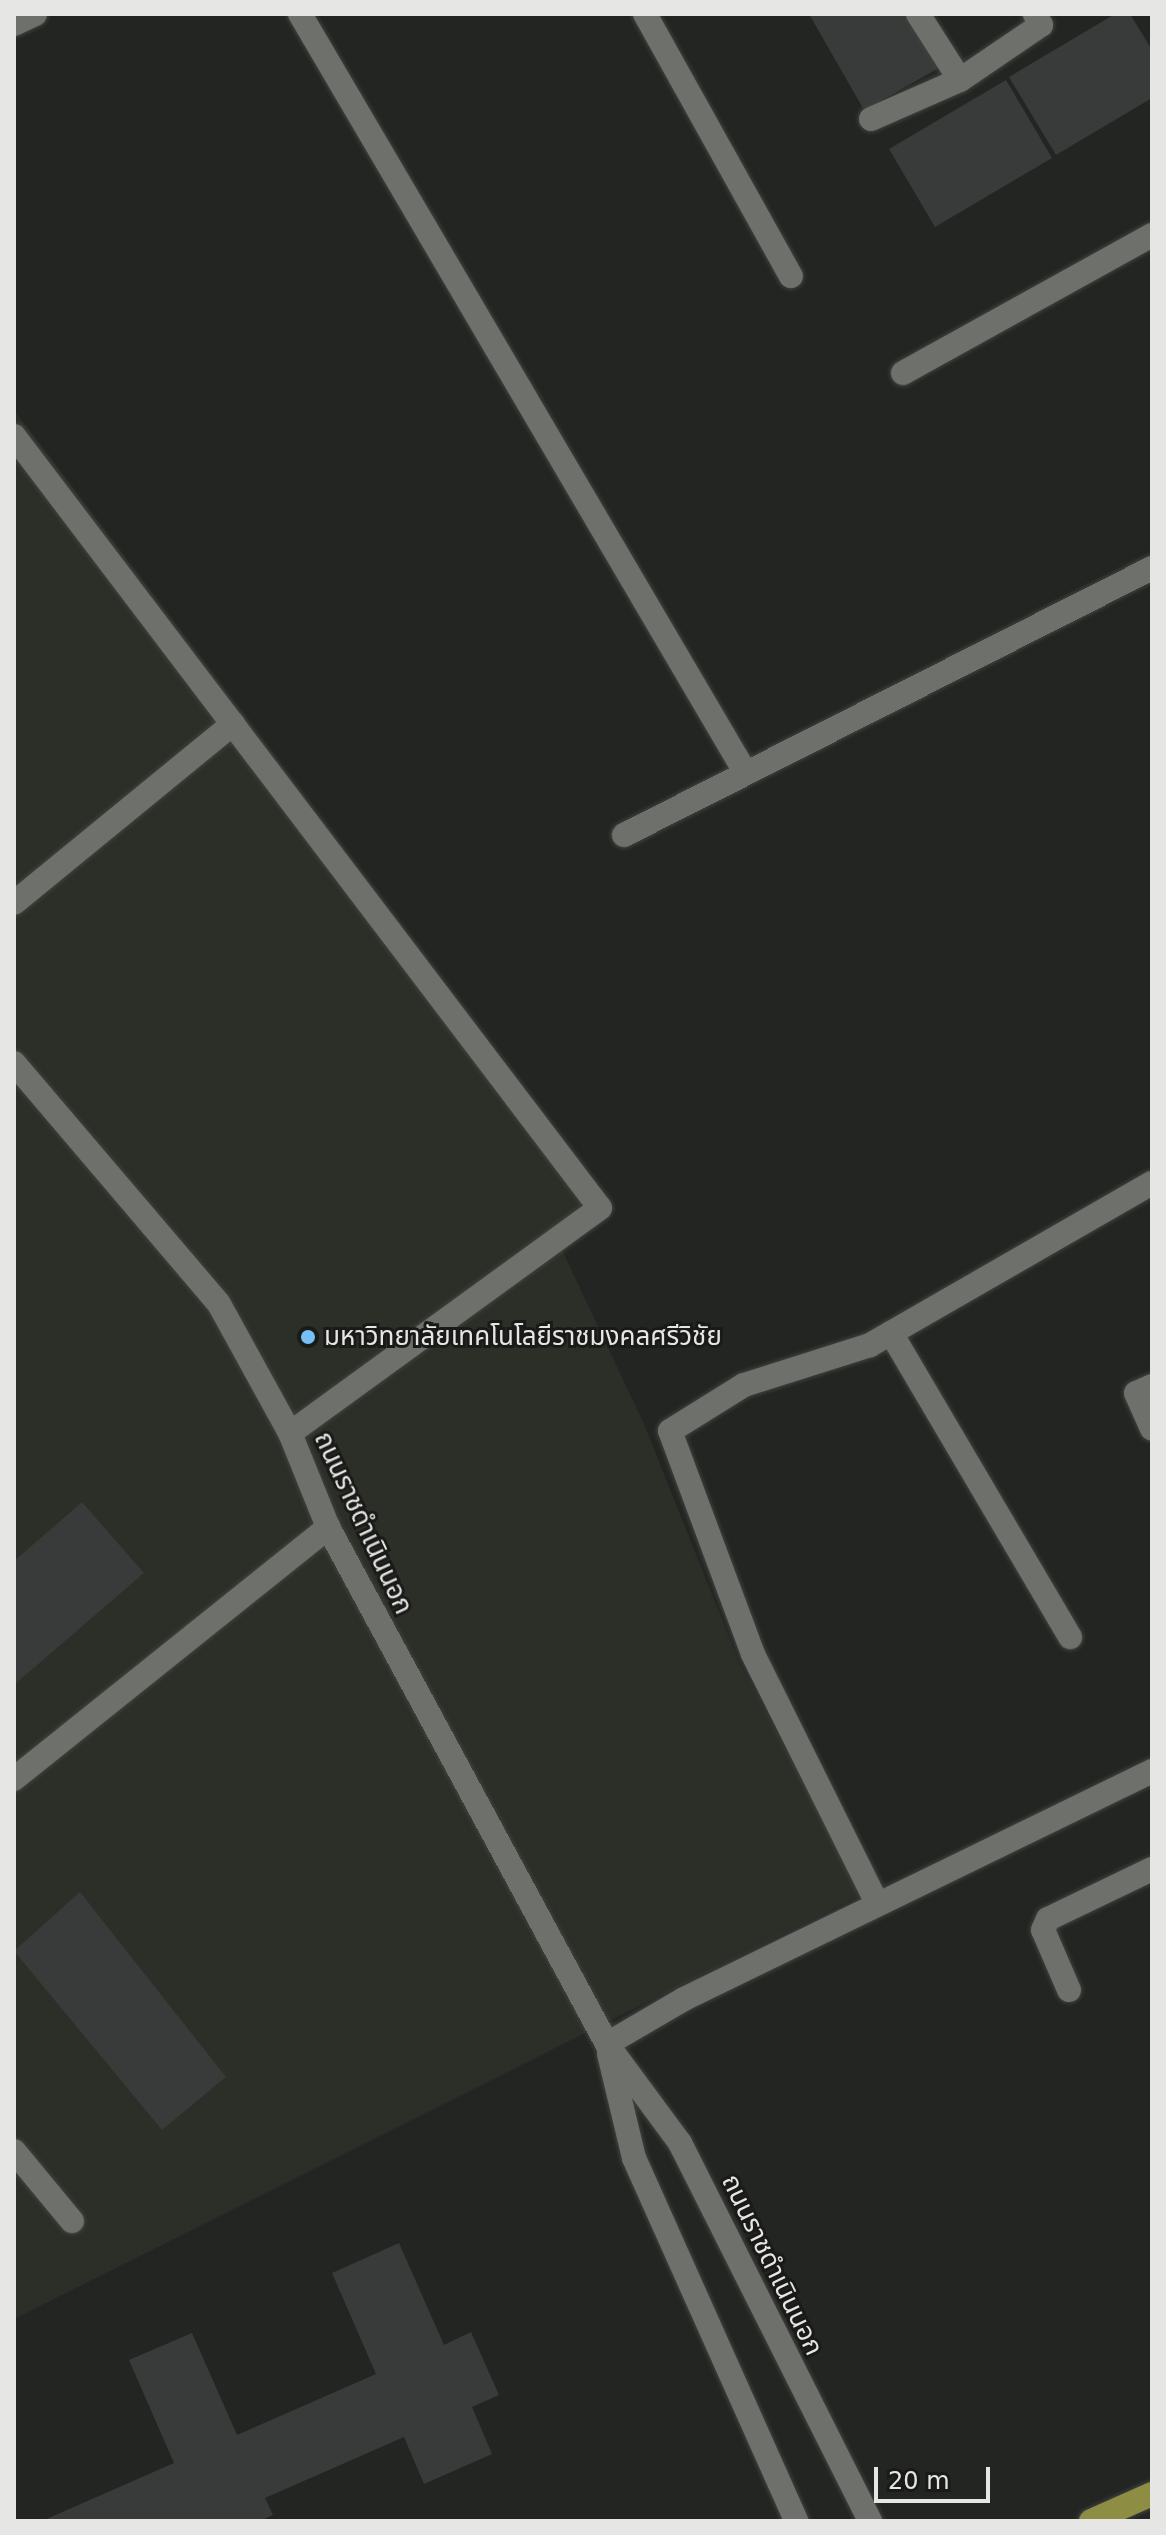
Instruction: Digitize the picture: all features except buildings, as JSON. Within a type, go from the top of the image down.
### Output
[{"type":"main road","points":[[1091,2521],[1152,2494]]},
{"type":"street","points":[[14,24],[35,14]]},
{"type":"street","points":[[300,14],[745,772]]},
{"type":"street","points":[[645,14],[791,276]]},
{"type":"street","points":[[918,14],[960,80]]},
{"type":"street","points":[[871,119],[960,80],[1043,18]]},
{"type":"street","points":[[903,373],[1152,235]]},
{"type":"street","points":[[14,436],[600,1208],[290,1433]]},
{"type":"street","points":[[624,835],[1152,568]]},
{"type":"street","points":[[14,903],[233,724]]},
{"type":"street","name":"ถนนราชดำเนินนอก","points":[[14,1063],[219,1304],[290,1433],[328,1527],[607,2044],[680,2143],[870,2521]]},
{"type":"street","points":[[877,1903],[753,1654],[670,1431],[744,1385],[870,1345],[1152,1183]]},
{"type":"street","points":[[891,1333],[1070,1637]]},
{"type":"street","points":[[1152,1386],[1136,1393],[1152,1429]]},
{"type":"street","points":[[14,1779],[328,1527]]},
{"type":"street","points":[[607,2044],[684,1999],[1152,1771]]},
{"type":"street","points":[[1069,1990],[1043,1930],[1048,1919],[1152,1869]]},
{"type":"street","name":"ถนนราชดำเนินนอก","points":[[607,2044],[634,2158],[796,2521]]},
{"type":"street","points":[[14,2151],[72,2221]]},
{"type":"shaded area","name":"มหาวิทยาลัยเทคโนโลยีราชมงคลศรีวิชัย","points":[[14,410],[615,1209],[562,1250],[644,1424],[739,1662],[863,1894],[14,2319]]},
{"type":"place","name":"มหาวิทยาลัยเทคโนโลยีราชมงคลศรีวิชัย","points":[[308,1337]]}]
